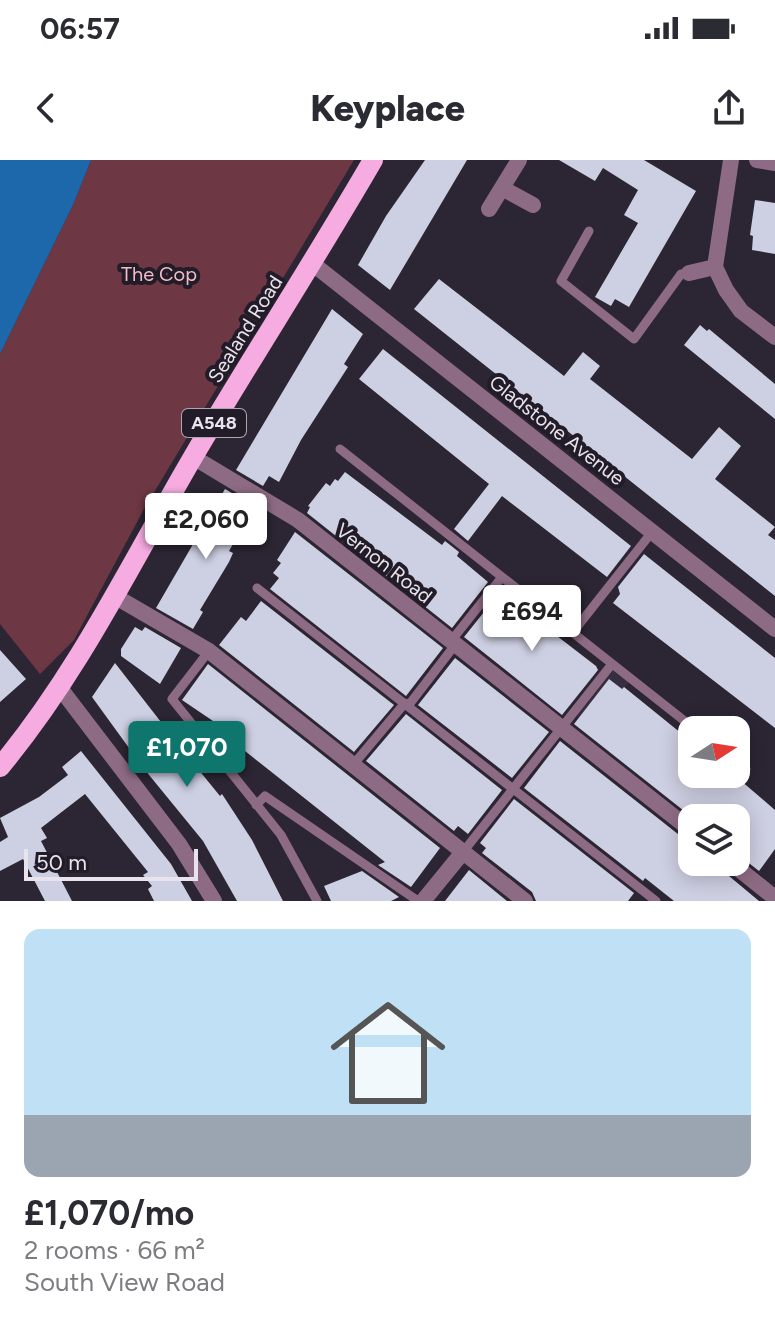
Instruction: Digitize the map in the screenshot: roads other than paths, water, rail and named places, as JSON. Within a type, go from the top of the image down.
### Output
[{"type":"main road","name":"Sealand Road","points":[[60,688],[116,597],[193,457],[313,264],[373,160]]},
{"type":"main road","name":"A548","points":[[0,767],[35,725],[60,688]]},
{"type":"street","points":[[489,209],[519,160]]},
{"type":"street","points":[[731,160],[715,267],[741,311],[775,337]]},
{"type":"street","points":[[757,160],[775,163]]},
{"type":"street","points":[[502,188],[533,205]]},
{"type":"street","name":"Gladstone Avenue","points":[[313,264],[775,629]]},
{"type":"street","points":[[689,273],[715,267]]},
{"type":"street","name":"Vernon Road","points":[[193,457],[298,520],[678,820]]},
{"type":"street","points":[[116,597],[209,651],[525,901]]},
{"type":"street","points":[[60,688],[179,844],[214,901]]},
{"type":"street","points":[[421,901],[463,852]]},
{"type":"street","points":[[748,876],[775,898]]},
{"type":"lane","points":[[589,231],[561,281],[634,339],[681,274],[689,273]]},
{"type":"lane","points":[[340,449],[678,716]]},
{"type":"lane","points":[[573,632],[652,532]]},
{"type":"lane","points":[[353,765],[406,705],[502,577]]},
{"type":"lane","points":[[257,588],[656,901]]},
{"type":"lane","points":[[209,651],[172,699],[281,835],[317,901]]},
{"type":"lane","points":[[463,852],[612,664]]},
{"type":"lane","points":[[256,805],[265,796],[421,901]]},
{"type":"water","points":[[0,160],[91,160],[73,205],[0,354]]},
{"type":"park label","name":"The Cop","points":[[159,274]]}]
